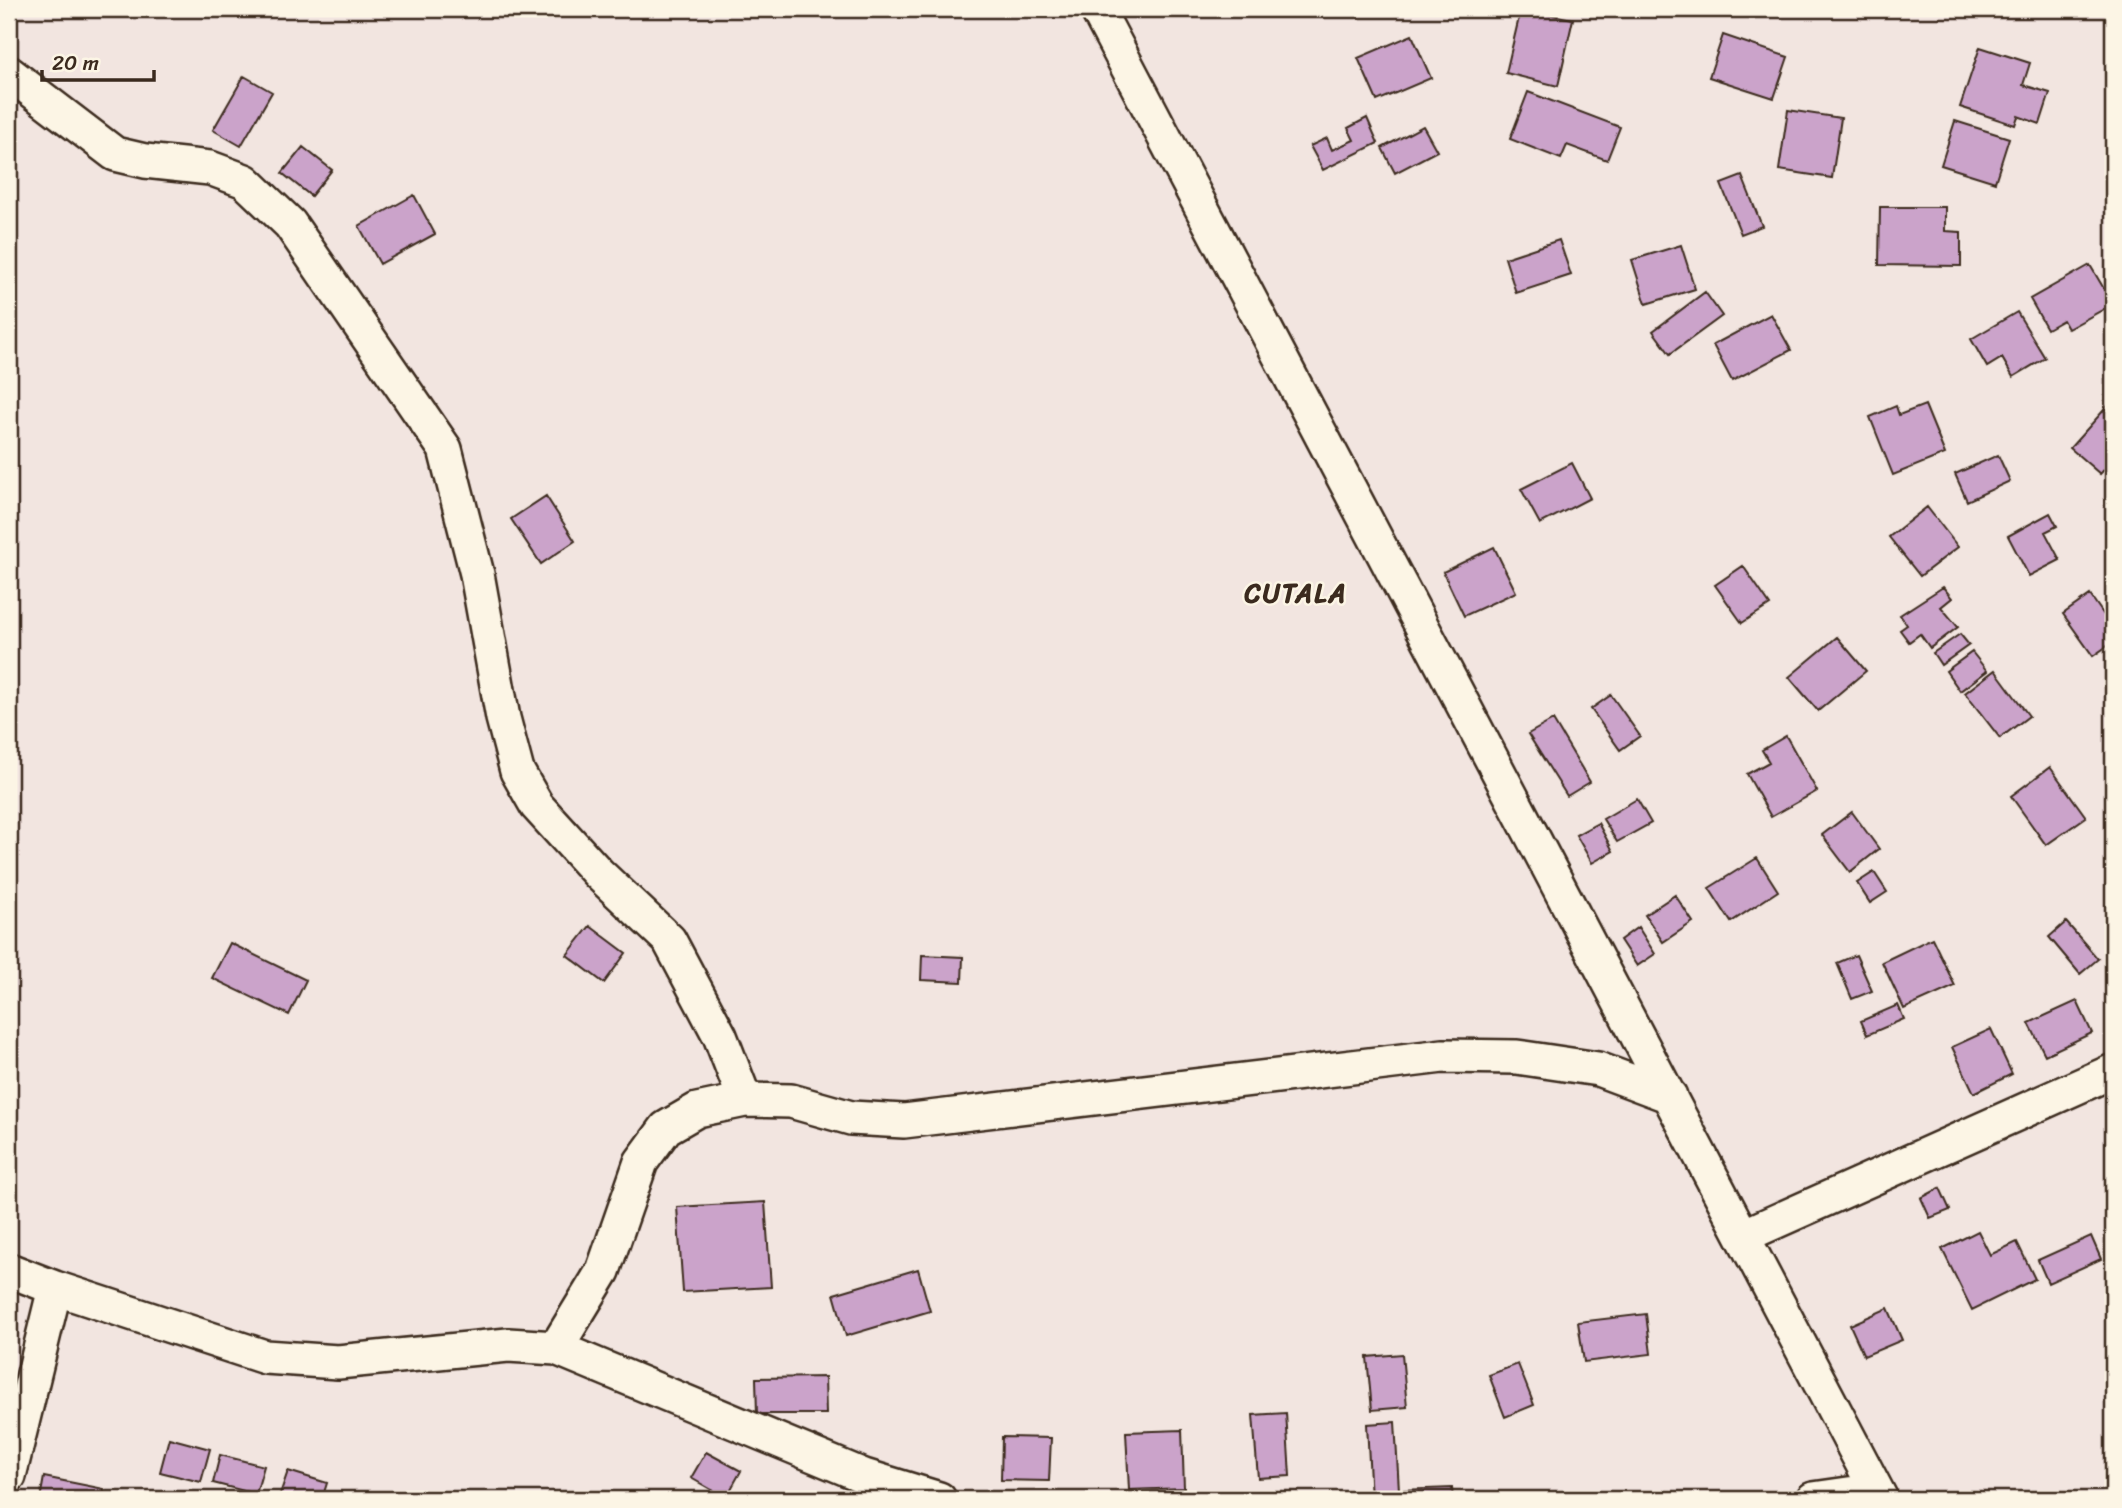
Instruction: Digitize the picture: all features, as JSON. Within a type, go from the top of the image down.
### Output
[{"type":"street","points":[[1097,9],[1879,1494],[1813,1499]]},
{"type":"street","points":[[9,73],[115,155],[210,168],[245,181],[290,224],[445,449],[477,573],[503,718],[517,771],[537,806],[599,874],[669,940],[720,1036],[745,1101]]},
{"type":"street","points":[[556,1348],[603,1271],[641,1162],[666,1128],[697,1110],[745,1101],[791,1101],[851,1118],[904,1121],[1443,1056],[1517,1057],[1598,1069],[1670,1096]]},
{"type":"street","points":[[1743,1236],[2113,1070]]},
{"type":"street","points":[[9,1270],[55,1288],[265,1357],[338,1362],[508,1345],[556,1348],[864,1476],[939,1499]]},
{"type":"street","points":[[9,1476],[55,1288]]},
{"type":"building","points":[[1521,9],[1573,19],[1558,86],[1506,73]]},
{"type":"building","points":[[1412,35],[1431,78],[1377,101],[1358,58]]},
{"type":"building","points":[[1723,35],[1788,57],[1774,98],[1709,77]]},
{"type":"building","points":[[1980,47],[2030,63],[2023,85],[2050,93],[2040,124],[2018,116],[2015,125],[1960,107]]},
{"type":"building","points":[[244,76],[272,92],[241,146],[213,130]]},
{"type":"building","points":[[1528,92],[1620,127],[1607,160],[1567,145],[1561,159],[1510,139]]},
{"type":"building","points":[[1788,110],[1841,118],[1832,178],[1779,170]]},
{"type":"building","points":[[1367,118],[1378,143],[1323,170],[1310,146],[1327,138],[1332,150],[1354,140],[1348,128]]},
{"type":"building","points":[[1955,121],[2009,138],[1995,182],[1941,165]]},
{"type":"building","points":[[1423,126],[1437,151],[1395,173],[1382,148]]},
{"type":"building","points":[[303,147],[332,170],[311,196],[282,173]]},
{"type":"building","points":[[1742,176],[1762,226],[1741,234],[1721,184]]},
{"type":"building","points":[[414,195],[435,234],[380,264],[359,226]]},
{"type":"building","points":[[1880,207],[1945,207],[1945,231],[1961,232],[1961,266],[1879,265]]},
{"type":"building","points":[[1559,240],[1571,275],[1516,293],[1505,258]]},
{"type":"building","points":[[1681,245],[1695,289],[1646,304],[1632,260]]},
{"type":"building","points":[[2090,265],[2113,304],[2068,329],[2063,320],[2047,329],[2030,299]]},
{"type":"building","points":[[1705,292],[1722,316],[1670,354],[1653,331]]},
{"type":"building","points":[[2017,312],[2045,358],[2013,377],[2002,358],[1987,367],[1971,339]]},
{"type":"building","points":[[1771,314],[1791,350],[1732,381],[1713,345]]},
{"type":"building","points":[[2112,401],[2113,460],[2100,474],[2070,448]]},
{"type":"building","points":[[1925,405],[1945,454],[1893,475],[1870,417],[1896,406],[1899,415]]},
{"type":"building","points":[[1998,455],[2010,481],[1967,501],[1955,474]]},
{"type":"building","points":[[1572,463],[1590,498],[1540,524],[1521,489]]},
{"type":"building","points":[[546,496],[575,541],[541,564],[511,519]]},
{"type":"building","points":[[1927,507],[1958,547],[1920,576],[1889,537]]},
{"type":"building","points":[[2050,513],[2057,526],[2045,532],[2060,560],[2029,576],[2008,536]]},
{"type":"building","points":[[1494,547],[1516,592],[1464,616],[1443,572]]},
{"type":"building","points":[[1743,566],[1770,605],[1742,623],[1715,585]]},
{"type":"building","points":[[1943,587],[1952,598],[1941,607],[1958,627],[1930,648],[1920,634],[1909,642],[1900,630],[1907,625],[1900,615]]},
{"type":"building","points":[[2090,595],[2113,628],[2113,642],[2093,656],[2063,614]]},
{"type":"building","points":[[1960,634],[1969,645],[1941,665],[1933,653]]},
{"type":"building","points":[[1837,637],[1866,671],[1818,711],[1789,677]]},
{"type":"building","points":[[1972,652],[1987,671],[1960,691],[1946,671]]},
{"type":"building","points":[[1995,670],[2029,716],[2000,738],[1965,693]]},
{"type":"building","points":[[1611,695],[1640,736],[1620,750],[1591,709]]},
{"type":"building","points":[[1553,720],[1590,782],[1567,796],[1528,734]]},
{"type":"building","points":[[1786,736],[1817,791],[1771,817],[1747,774],[1769,762],[1762,750]]},
{"type":"building","points":[[2050,767],[2086,817],[2046,845],[2011,796]]},
{"type":"building","points":[[1637,799],[1651,823],[1617,842],[1603,819]]},
{"type":"building","points":[[1852,812],[1879,849],[1850,872],[1822,835]]},
{"type":"building","points":[[1598,823],[1613,851],[1592,863],[1576,835]]},
{"type":"building","points":[[1757,858],[1778,891],[1731,922],[1709,888]]},
{"type":"building","points":[[1874,872],[1887,892],[1870,903],[1857,883]]},
{"type":"building","points":[[1675,895],[1693,922],[1663,942],[1645,915]]},
{"type":"building","points":[[2066,922],[2098,959],[2080,974],[2049,937]]},
{"type":"building","points":[[590,926],[626,953],[604,983],[567,955]]},
{"type":"building","points":[[1638,927],[1655,954],[1637,966],[1620,940]]},
{"type":"building","points":[[1932,938],[1955,986],[1904,1009],[1882,962]]},
{"type":"building","points":[[230,943],[306,980],[289,1015],[212,978]]},
{"type":"building","points":[[922,955],[963,957],[962,982],[921,980]]},
{"type":"building","points":[[1856,955],[1872,991],[1852,999],[1837,963]]},
{"type":"building","points":[[2077,1001],[2092,1033],[2045,1055],[2029,1023]]},
{"type":"building","points":[[1898,1005],[1904,1019],[1867,1035],[1861,1021]]},
{"type":"building","points":[[1991,1029],[2012,1074],[1974,1093],[1952,1047]]},
{"type":"building","points":[[1940,1188],[1950,1210],[1930,1218],[1921,1198]]},
{"type":"building","points":[[765,1202],[771,1287],[683,1292],[677,1207]]},
{"type":"building","points":[[1978,1231],[1990,1255],[2017,1242],[2035,1279],[1972,1310],[1942,1249]]},
{"type":"building","points":[[2091,1236],[2101,1259],[2048,1283],[2038,1260]]},
{"type":"building","points":[[918,1269],[930,1311],[846,1336],[834,1294]]},
{"type":"building","points":[[1888,1308],[1902,1340],[1864,1356],[1850,1325]]},
{"type":"building","points":[[1646,1314],[1651,1354],[1584,1362],[1578,1322]]},
{"type":"building","points":[[1402,1354],[1407,1407],[1372,1410],[1367,1357]]},
{"type":"building","points":[[1518,1364],[1534,1405],[1505,1417],[1489,1375]]},
{"type":"building","points":[[825,1377],[826,1414],[757,1414],[756,1378]]},
{"type":"building","points":[[1286,1413],[1290,1476],[1258,1478],[1253,1415]]},
{"type":"building","points":[[1395,1422],[1399,1490],[1452,1488],[1453,1499],[1371,1499],[1367,1424]]},
{"type":"building","points":[[1182,1430],[1184,1488],[1129,1490],[1126,1432]]},
{"type":"building","points":[[1002,1437],[1051,1438],[1049,1481],[1001,1480]]},
{"type":"building","points":[[169,1438],[210,1449],[201,1482],[160,1472]]},
{"type":"building","points":[[706,1452],[741,1471],[726,1498],[691,1478]]},
{"type":"building","points":[[220,1455],[264,1466],[256,1494],[213,1483]]},
{"type":"building","points":[[288,1471],[327,1483],[322,1499],[279,1497]]},
{"type":"building","points":[[44,1477],[104,1489],[102,1499],[40,1499]]},
{"type":"district","name":"CUTALA","points":[[1296,593]]}]
